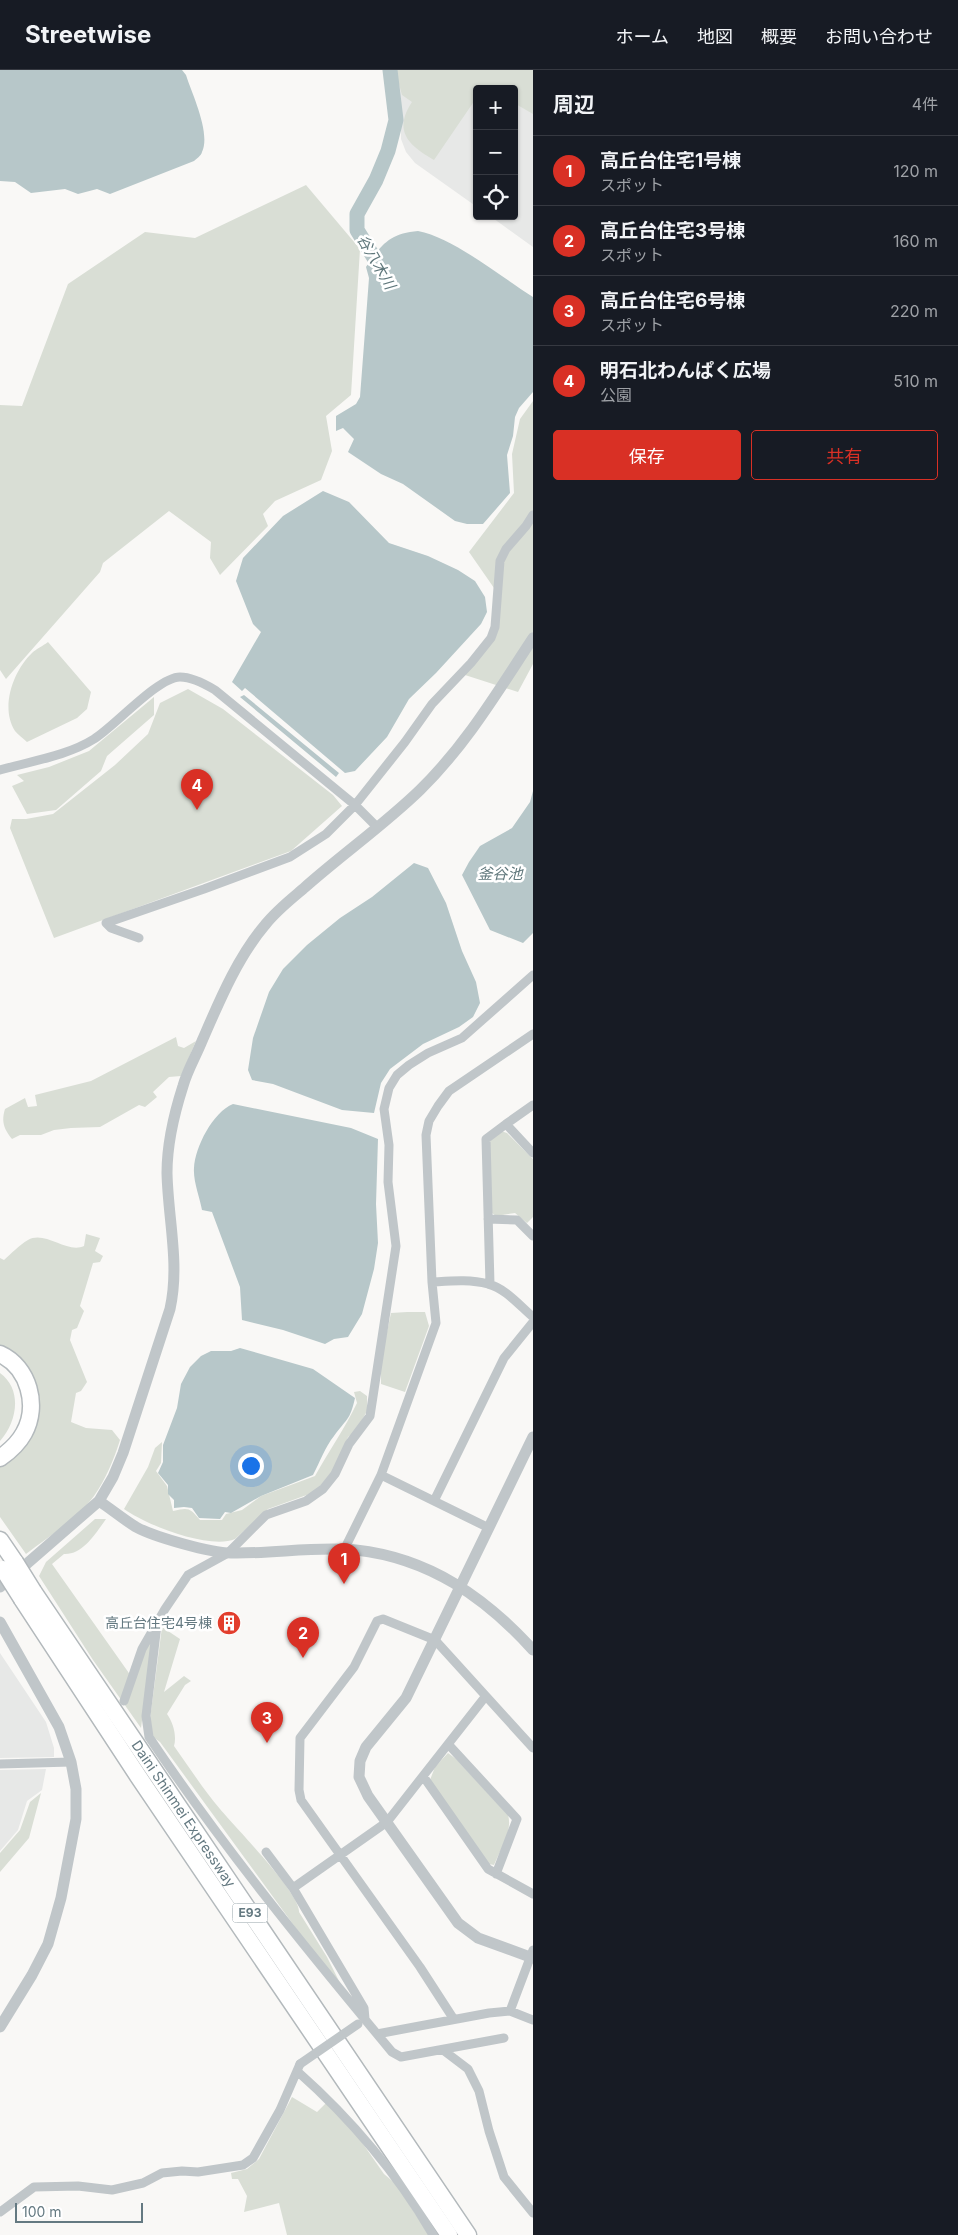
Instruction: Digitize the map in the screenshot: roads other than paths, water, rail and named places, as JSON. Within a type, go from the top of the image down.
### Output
[{"type":"highway","points":[[0,1354],[20,1369],[27,1381],[31,1396],[31,1408],[24,1433],[16,1446],[0,1458]]},
{"type":"highway","points":[[0,1363],[18,1381],[24,1402],[20,1423],[8,1441],[0,1448]]},
{"type":"highway","name":"Daini Shinmei Expressway","points":[[0,1540],[6,1565],[468,2235]]},
{"type":"highway","name":"Daini Shinmei Expressway","points":[[28,1595],[138,1776],[449,2235]]},
{"type":"street","points":[[139,938],[112,928],[106,923],[290,857],[326,834],[354,805],[405,742],[432,704],[471,663],[491,638],[495,626],[500,561],[506,550],[533,515]]},
{"type":"street","points":[[0,1587],[99,1501],[113,1477],[123,1453],[165,1326],[174,1292],[168,1153],[183,1084],[211,1021],[251,943],[266,923],[289,901],[419,791],[448,761],[477,724],[533,638]]},
{"type":"street","points":[[0,770],[75,749],[95,739],[149,694],[171,679],[179,677],[205,684],[215,690],[377,826]]},
{"type":"street","points":[[124,1701],[142,1649],[188,1575],[228,1553],[266,1515],[306,1500],[323,1489],[336,1474],[349,1444],[370,1416],[396,1246],[390,1206],[388,1182],[389,1145],[384,1109],[389,1088],[397,1075],[409,1065],[428,1053],[462,1038],[533,975]]},
{"type":"street","points":[[344,1550],[380,1475],[436,1323],[432,1282],[426,1134],[429,1121],[449,1091],[533,1034]]},
{"type":"street","points":[[490,1284],[486,1139],[533,1105]]},
{"type":"street","points":[[506,1124],[533,1152]]},
{"type":"street","points":[[488,1219],[518,1220],[533,1236]]},
{"type":"street","points":[[432,1282],[466,1281],[490,1284],[506,1294],[533,1317]]},
{"type":"street","points":[[434,1500],[504,1358],[533,1322]]},
{"type":"street","points":[[510,2011],[532,1955],[478,1938],[458,1923],[362,1787],[359,1777],[360,1761],[366,1747],[406,1698],[533,1437]]},
{"type":"street","points":[[380,1475],[489,1528]]},
{"type":"street","points":[[99,1501],[138,1528],[228,1553],[344,1550],[395,1558],[429,1570],[461,1585],[512,1627],[533,1650]]},
{"type":"street","points":[[453,2018],[420,1967],[301,1800],[298,1790],[300,1738],[354,1667],[377,1621],[383,1619],[435,1640],[533,1748]]},
{"type":"street","points":[[0,1622],[59,1727],[71,1762],[76,1790],[76,1820],[61,1898],[48,1944],[32,1975],[0,2027]]},
{"type":"street","points":[[158,1622],[146,1716],[149,1737],[267,1900],[349,2002],[362,2022],[392,2052],[401,2057],[504,2038]]},
{"type":"street","points":[[293,1888],[387,1822],[485,1697]]},
{"type":"street","points":[[448,1744],[517,1819],[496,1874]]},
{"type":"street","points":[[0,1764],[71,1762]]},
{"type":"street","points":[[424,1776],[488,1870],[533,1894]]},
{"type":"street","points":[[0,2212],[34,2187],[78,2186],[112,2190],[143,2183],[162,2173],[182,2171],[205,2172],[243,2165],[253,2158],[280,2110],[298,2068],[362,2022],[364,2008],[293,1888],[266,1852]]},
{"type":"street","points":[[376,2034],[453,2018],[510,2011],[533,2020]]},
{"type":"street","points":[[443,2050],[468,2069],[479,2091],[488,2131],[504,2177],[533,2213]]},
{"type":"street","points":[[298,2068],[361,2134],[402,2188],[433,2235]]},
{"type":"water","points":[[0,70],[182,70],[186,75],[202,124],[204,144],[200,156],[194,161],[110,194],[97,189],[78,194],[65,189],[31,193],[15,182],[0,181]]},
{"type":"water","points":[[418,231],[447,241],[533,297],[533,392],[519,408],[515,417],[513,436],[507,455],[510,493],[483,524],[467,524],[455,521],[403,484],[381,474],[348,452],[354,439],[343,428],[336,431],[336,416],[356,404],[360,397],[369,278],[366,267],[382,246],[393,237]]},
{"type":"water","points":[[323,491],[349,502],[389,543],[428,556],[458,570],[475,581],[485,597],[487,612],[481,624],[409,699],[387,737],[355,771],[345,773],[245,688],[242,691],[232,682],[261,632],[253,624],[236,581],[243,558],[283,516]]},
{"type":"water","points":[[244,695],[339,773],[336,777],[240,697]]},
{"type":"water","name":"釜谷池","points":[[533,791],[533,933],[523,943],[490,930],[462,875],[480,846],[512,828],[530,802]]},
{"type":"water","points":[[414,863],[428,868],[446,903],[462,951],[476,982],[480,1003],[473,1017],[459,1027],[423,1044],[390,1069],[381,1083],[374,1113],[342,1110],[273,1084],[252,1080],[248,1070],[253,1038],[269,992],[283,969],[307,945],[340,918],[372,897]]},
{"type":"water","points":[[233,1104],[351,1128],[378,1139],[376,1204],[378,1243],[374,1269],[362,1314],[348,1337],[334,1339],[325,1344],[283,1330],[242,1320],[240,1287],[212,1212],[202,1210],[194,1173],[195,1160],[206,1131],[219,1114]]},
{"type":"water","points":[[240,1348],[313,1369],[355,1398],[349,1416],[331,1440],[313,1475],[261,1496],[231,1513],[225,1512],[220,1519],[199,1518],[192,1508],[174,1508],[174,1500],[168,1494],[168,1485],[158,1473],[163,1462],[163,1445],[177,1408],[181,1384],[190,1367],[201,1356],[211,1351],[231,1351]]},
{"type":"waterway","name":"谷八木川","points":[[384,274],[357,230],[357,214],[376,180],[388,151],[396,120],[390,70]]},
{"type":"place","name":"明石北わんぱく広場","points":[[197,810]]},
{"type":"place","name":"高丘台住宅1号棟","points":[[344,1584]]},
{"type":"place","name":"高丘台住宅4号棟","points":[[229,1623]]},
{"type":"place","name":"高丘台住宅3号棟","points":[[303,1658]]},
{"type":"place","name":"高丘台住宅6号棟","points":[[267,1743]]}]
